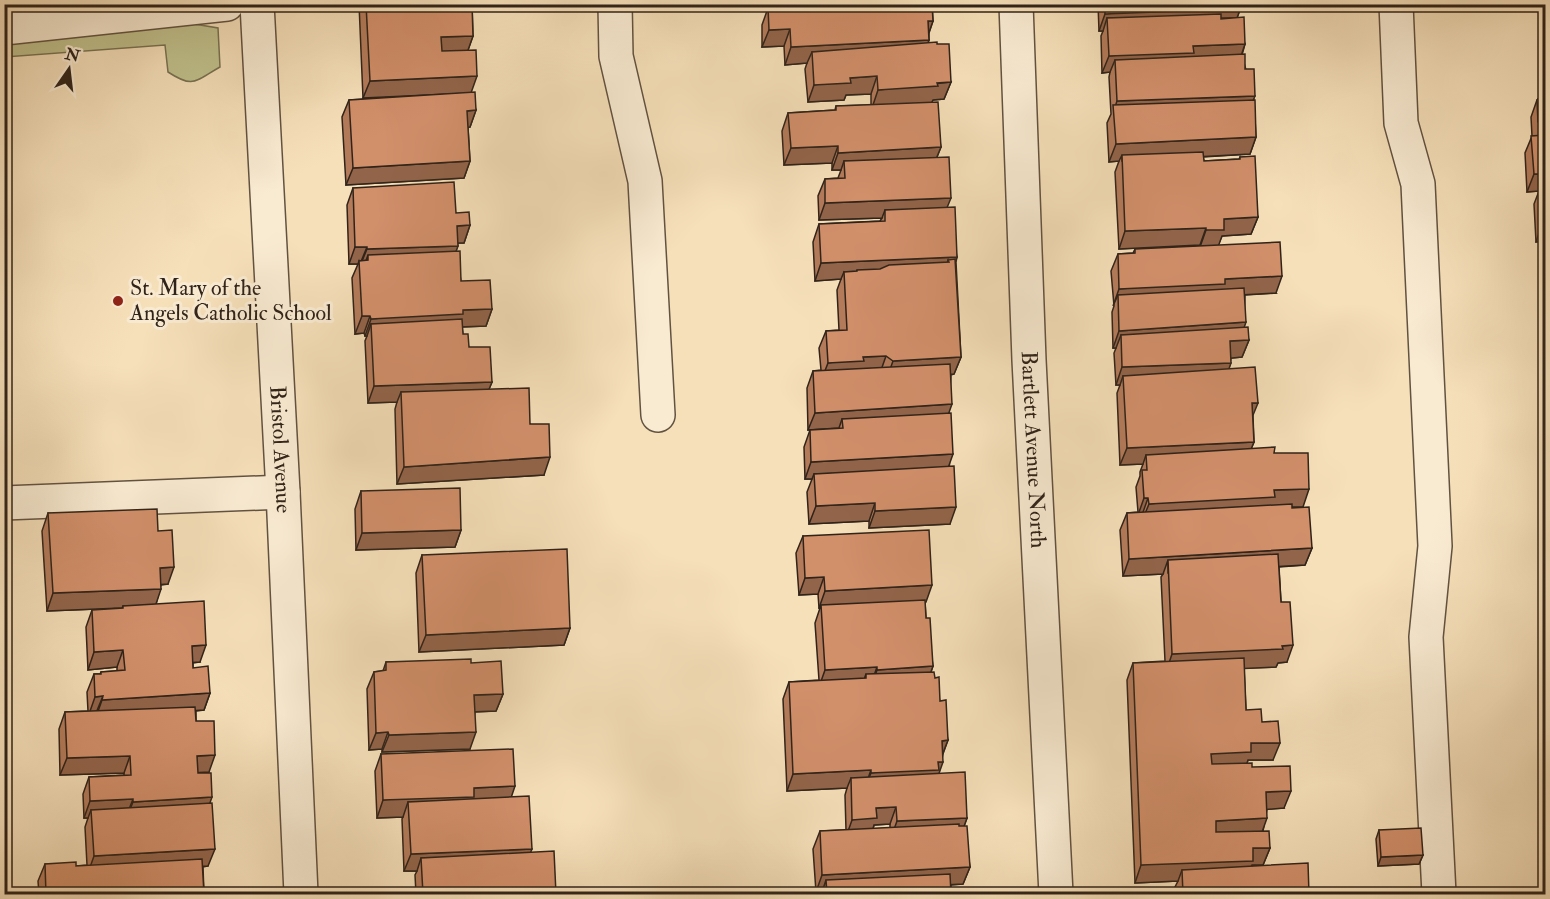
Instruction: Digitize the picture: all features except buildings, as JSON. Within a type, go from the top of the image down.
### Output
[{"type":"street","points":[[4,28],[227,4]]},
{"type":"street","name":"Bristol Avenue","points":[[257,4],[283,492],[301,894]]},
{"type":"street","points":[[615,4],[616,56],[645,181],[658,415]]},
{"type":"street","name":"Bartlett Avenue North","points":[[1016,4],[1029,360],[1056,894]]},
{"type":"street","points":[[1396,4],[1401,123],[1418,184],[1435,546],[1426,637],[1439,894]]},
{"type":"street","points":[[4,503],[283,492]]},
{"type":"green space","points":[[182,22],[218,28],[220,67],[189,82],[168,72],[165,45],[5,57],[5,43]]},
{"type":"place","name":"St. Mary of the Angels Catholic School","points":[[118,301]]}]
